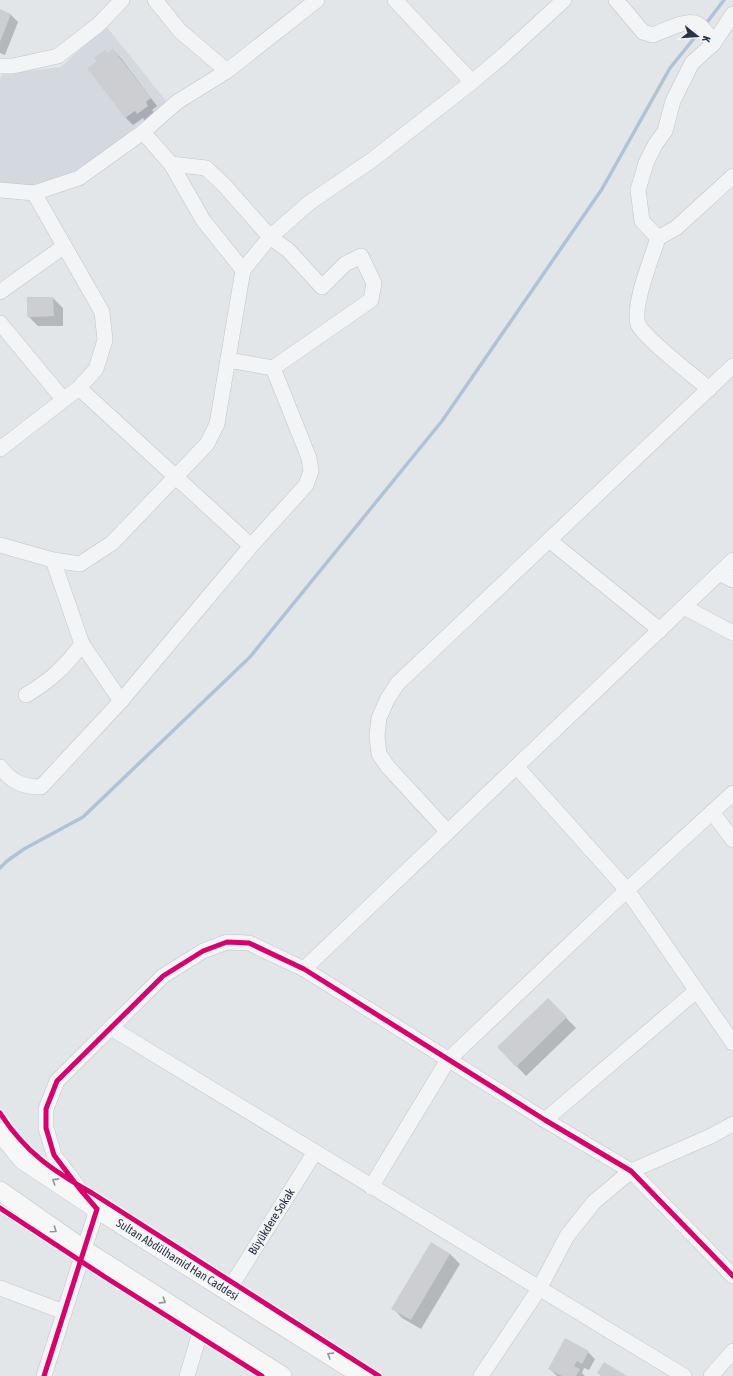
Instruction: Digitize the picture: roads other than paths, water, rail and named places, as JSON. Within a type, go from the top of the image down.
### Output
[{"type":"main road","name":"Sultan Abdülhamid Han Caddesi","points":[[0,1132],[23,1160],[363,1376]]},
{"type":"main road","points":[[0,1191],[84,1250],[282,1376]]},
{"type":"street","points":[[0,67],[13,66],[58,56],[98,25],[122,0]]},
{"type":"street","points":[[156,0],[180,31],[227,71]]},
{"type":"street","points":[[0,190],[34,193],[79,178],[143,132],[177,102],[227,71],[317,0]]},
{"type":"street","points":[[395,0],[472,82]]},
{"type":"street","points":[[0,545],[53,560],[80,564],[112,543],[207,444],[217,424],[243,270],[270,237],[309,203],[372,160],[472,82],[564,0]]},
{"type":"street","points":[[616,0],[643,32],[649,35],[653,36],[687,22],[701,27],[713,44]]},
{"type":"street","points":[[658,238],[642,221],[638,190],[646,163],[655,145],[665,131],[673,101],[692,63],[713,44],[733,14]]},
{"type":"street","points":[[143,132],[171,164],[203,220],[243,270]]},
{"type":"street","points":[[171,164],[206,168],[225,186],[270,237],[288,250],[322,287],[344,264],[361,256],[374,283],[371,300],[273,368],[228,360]]},
{"type":"street","points":[[709,389],[648,337],[638,324],[637,309],[658,238],[676,228],[733,176]]},
{"type":"street","points":[[0,449],[79,388],[96,369],[105,340],[102,312],[63,247],[34,193]]},
{"type":"street","points":[[0,292],[63,247]]},
{"type":"street","points":[[0,323],[63,399]]},
{"type":"street","points":[[448,832],[388,767],[378,754],[377,736],[379,718],[387,700],[397,684],[733,366]]},
{"type":"street","points":[[0,767],[7,776],[20,784],[29,787],[41,787],[121,701],[251,546],[306,485],[311,471],[309,458],[273,368]]},
{"type":"street","points":[[79,388],[251,546]]},
{"type":"street","points":[[549,540],[660,630]]},
{"type":"street","points":[[53,560],[82,644],[121,701]]},
{"type":"street","points":[[304,969],[733,560]]},
{"type":"street","points":[[719,573],[733,580]]},
{"type":"street","points":[[684,607],[733,633]]},
{"type":"street","points":[[26,695],[43,685],[67,664],[82,644]]},
{"type":"street","points":[[516,767],[627,890],[733,1043]]},
{"type":"street","points":[[371,1186],[448,1060],[627,890],[733,793]]},
{"type":"street","points":[[712,812],[733,840]]},
{"type":"street","points":[[44,1376],[98,1209],[79,1188],[54,1155],[46,1128],[46,1109],[56,1081],[163,976],[202,951],[228,942],[250,943],[304,969],[545,1120],[631,1171],[733,1276]]},
{"type":"street","points":[[545,1120],[696,991]]},
{"type":"street","points":[[111,1028],[684,1376]]},
{"type":"street","points":[[481,1376],[539,1289],[567,1236],[594,1202],[631,1171],[711,1136],[733,1124]]},
{"type":"street","name":"Büyükdere Sokak","points":[[228,1291],[315,1152]]},
{"type":"street","points":[[0,1288],[64,1312]]},
{"type":"street","points":[[187,1376],[203,1326]]},
{"type":"street","points":[[710,1376],[733,1351]]},
{"type":"waterway","points":[[705,25],[724,0]]},
{"type":"waterway","points":[[0,868],[24,849],[83,817],[250,657],[442,421],[602,189],[670,68],[700,31]]}]
